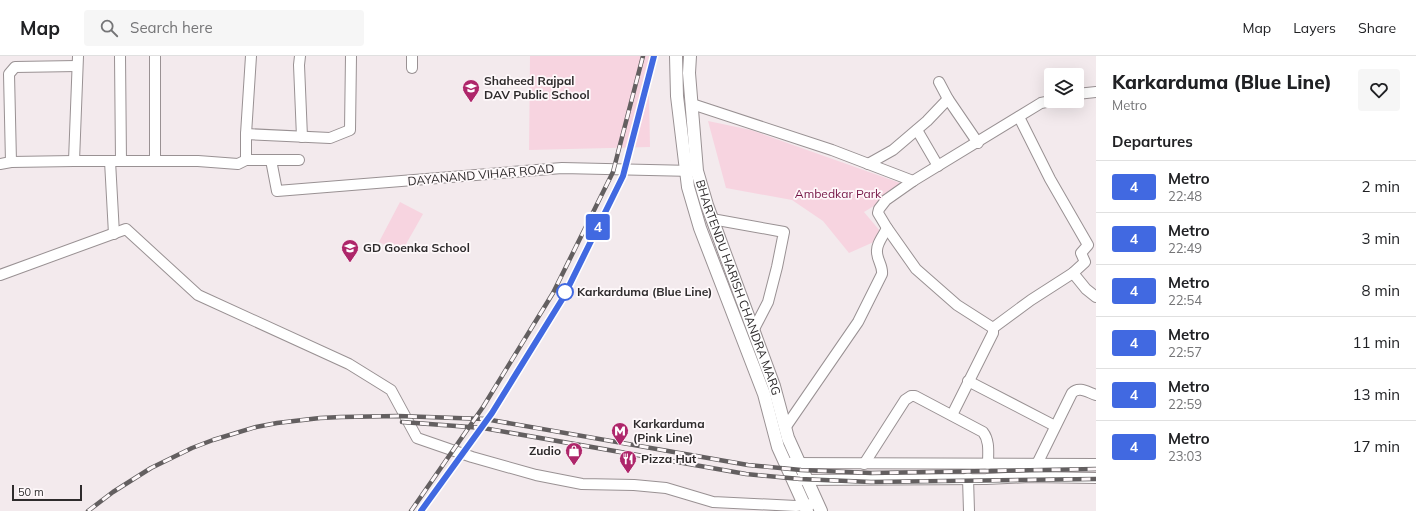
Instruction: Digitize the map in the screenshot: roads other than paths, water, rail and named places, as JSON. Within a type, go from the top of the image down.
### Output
[{"type":"main road","name":"BHARTENDU HARISH CHANDRA MARG","points":[[676,56],[677,96],[692,171],[707,205],[774,386],[788,438],[819,507]]},
{"type":"main road","name":"BHARTENDU HARISH CHANDRA MARG","points":[[690,56],[689,73],[692,104],[692,171],[688,187],[700,228],[764,394],[778,447],[805,508]]},
{"type":"street","points":[[120,56],[121,161]]},
{"type":"street","points":[[155,161],[156,56]]},
{"type":"street","points":[[246,160],[246,134],[251,56]]},
{"type":"street","points":[[300,56],[299,65],[302,137]]},
{"type":"street","points":[[246,134],[330,138],[350,130],[350,56]]},
{"type":"street","points":[[412,56],[412,68]]},
{"type":"street","points":[[11,162],[9,74],[12,69],[15,67],[78,61],[74,161]]},
{"type":"street","points":[[940,82],[948,99],[978,142]]},
{"type":"street","points":[[1084,93],[1096,92]]},
{"type":"street","points":[[868,164],[893,150],[917,130],[948,99]]},
{"type":"street","points":[[993,328],[957,305],[916,269],[878,213],[886,200],[913,181],[1044,103]]},
{"type":"street","points":[[692,104],[832,150],[913,181]]},
{"type":"street","points":[[952,415],[993,333],[993,328],[1030,300],[1073,273],[1085,262],[1081,253],[1088,245],[1050,179],[1019,117]]},
{"type":"street","points":[[917,130],[938,166]]},
{"type":"street","points":[[0,164],[11,162],[74,161],[198,161],[238,164],[246,160],[299,160]]},
{"type":"street","name":"DAYANAND VIHAR ROAD","points":[[271,160],[277,191],[562,168],[692,171]]},
{"type":"street","points":[[110,161],[114,234]]},
{"type":"street","points":[[712,219],[784,232],[768,302],[753,331]]},
{"type":"street","points":[[785,428],[862,316],[882,274],[882,268],[876,252],[887,228]]},
{"type":"street","points":[[0,275],[126,229],[198,294],[349,364],[390,390],[417,438],[472,457],[536,475],[582,484],[634,485],[666,488],[713,502],[779,508],[796,506],[805,508],[819,507]]},
{"type":"street","points":[[1073,273],[1086,289],[1096,297]]},
{"type":"street","points":[[968,381],[1055,426]]},
{"type":"street","points":[[1038,464],[1073,391],[1079,389],[1096,395]]},
{"type":"street","points":[[864,464],[905,400],[915,396],[983,432],[987,437],[988,442],[988,464]]},
{"type":"street","points":[[785,463],[1096,464]]},
{"type":"street","points":[[968,478],[969,511]]},
{"type":"street","points":[[793,480],[1096,478]]},
{"type":"railway","points":[[411,511],[483,407],[553,293],[613,172],[643,56]]},
{"type":"railway","points":[[421,511],[492,413],[563,298],[623,176],[654,56]]},
{"type":"railway","points":[[88,511],[113,492],[151,468],[192,448],[213,440],[256,427],[277,423],[341,417],[398,416],[485,419],[748,465],[801,470],[871,473],[1096,469]]},
{"type":"railway","points":[[402,422],[483,428],[746,474],[800,479],[871,482],[1096,479]]},
{"type":"metro line","name":"4","points":[[421,511],[492,413],[563,298],[623,176],[654,56]]},
{"type":"place","name":"Shaheed Rajpal DAV Public School","points":[[471,103]]},
{"type":"place","name":"GD Goenka School","points":[[350,263]]},
{"type":"place","name":"Karkarduma (Blue Line)","points":[[565,292]]},
{"type":"place","name":"Karkarduma (Pink Line)","points":[[620,446]]},
{"type":"place","name":"Zudio","points":[[574,466]]},
{"type":"place","name":"Pizza Hut","points":[[628,474]]},
{"type":"park label","name":"Ambedkar Park","points":[[838,194]]}]
